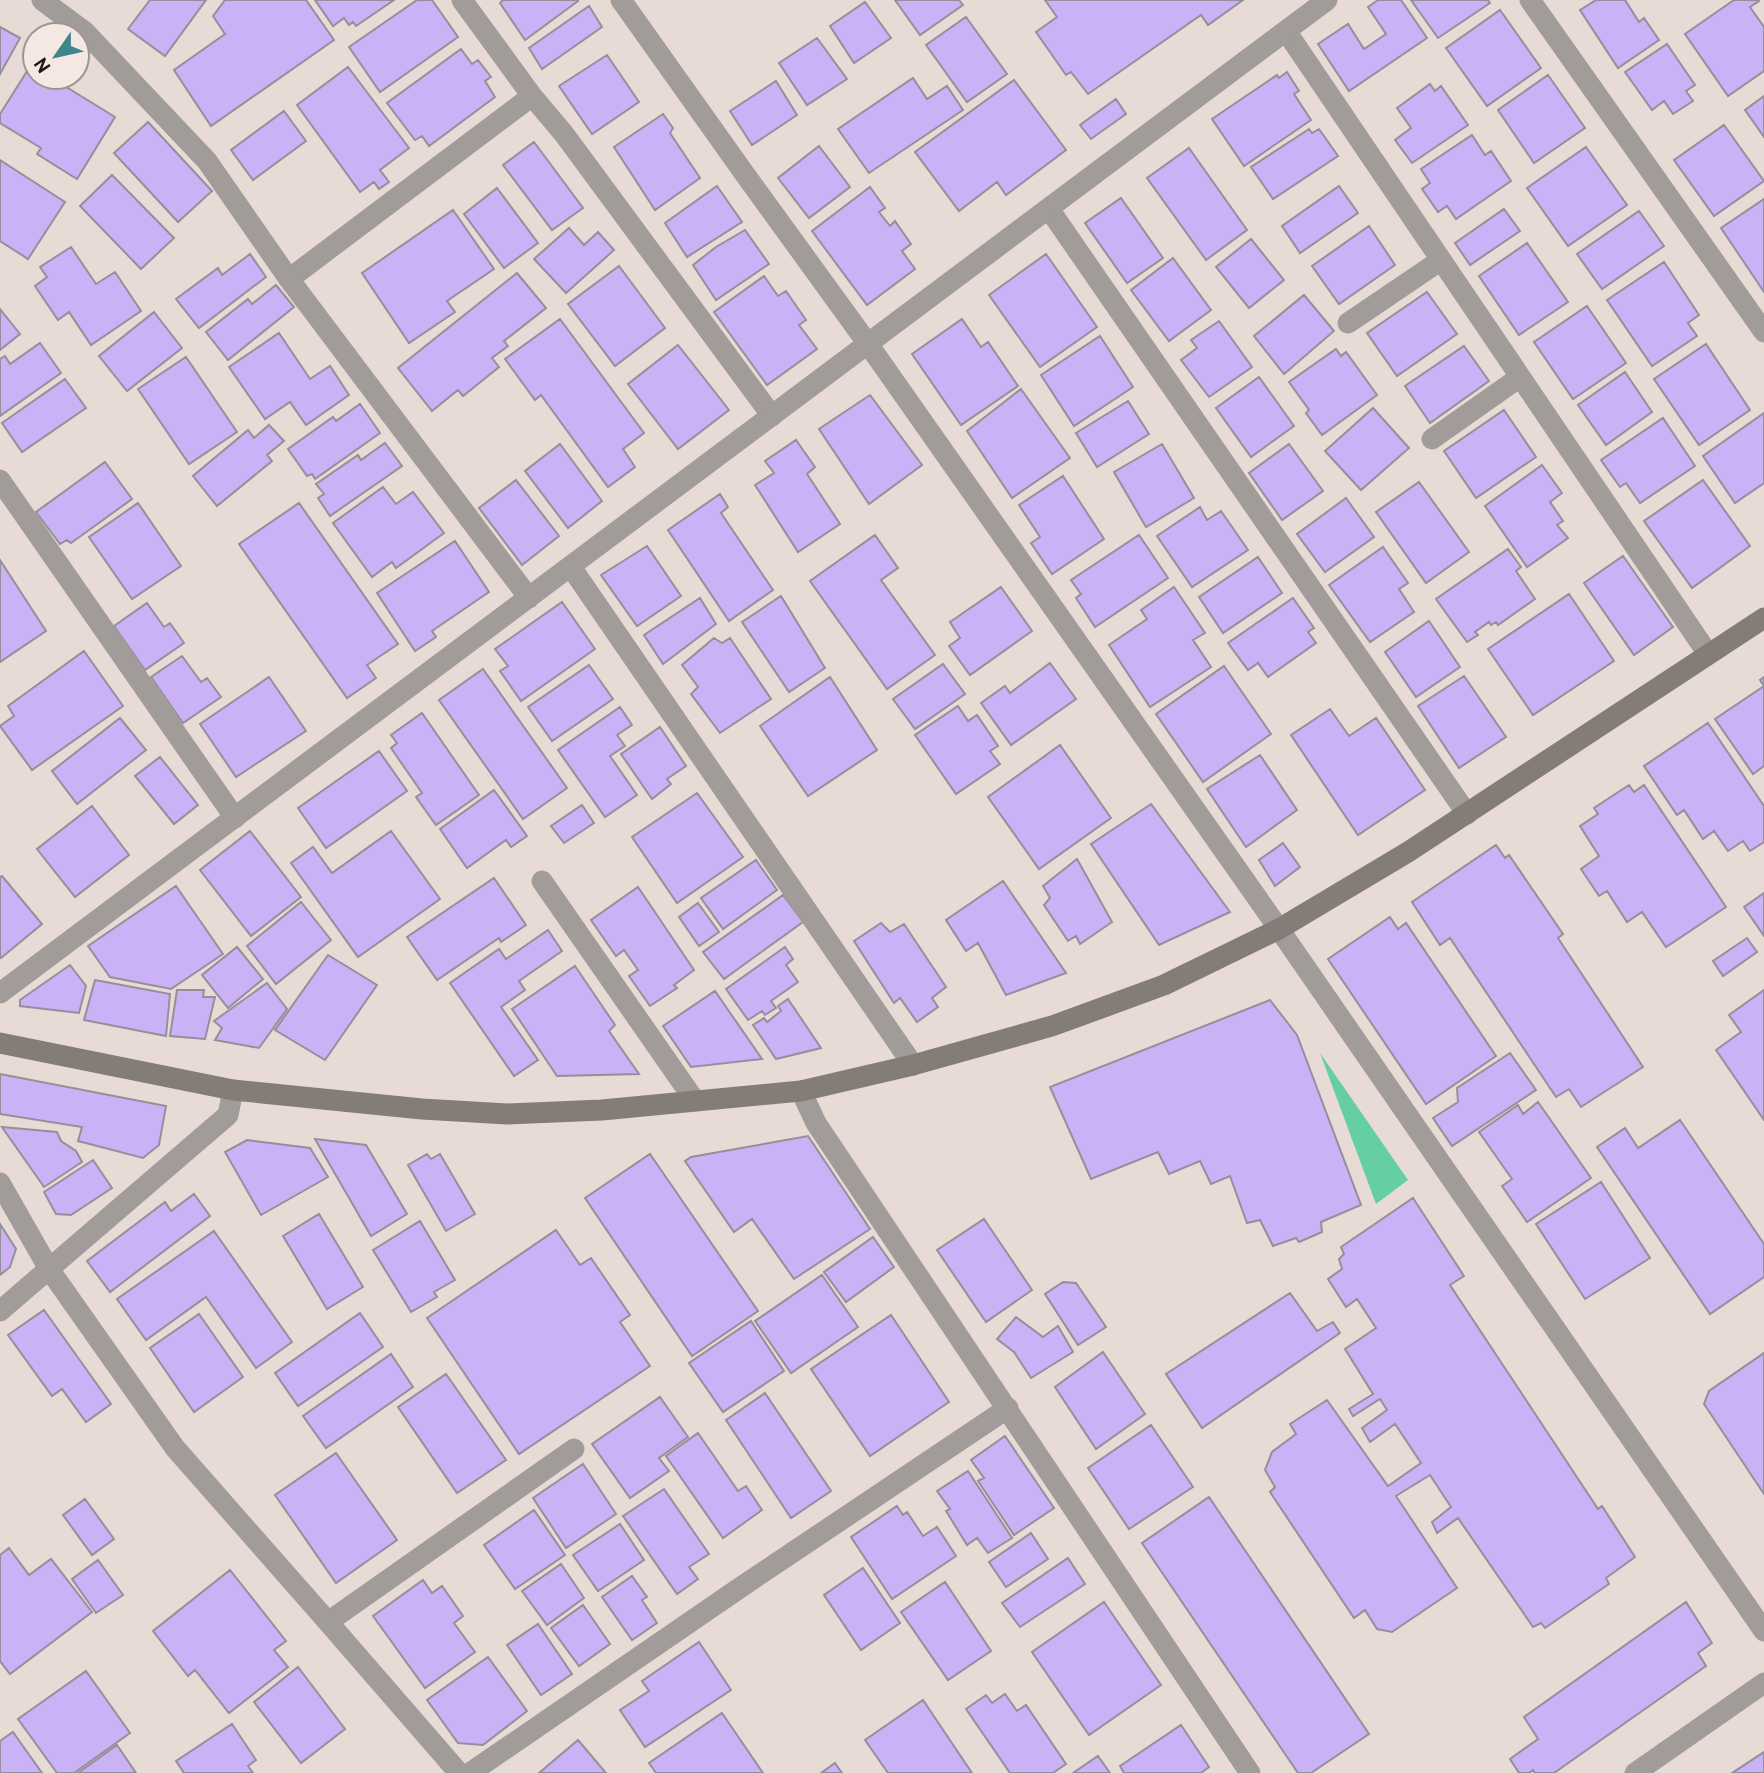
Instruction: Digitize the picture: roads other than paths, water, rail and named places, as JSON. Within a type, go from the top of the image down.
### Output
[{"type":"street","points":[[42,0],[85,32],[207,161],[289,279],[529,598]]},
{"type":"street","points":[[462,0],[772,416]]},
{"type":"street","points":[[621,0],[868,344],[1279,929],[1764,1631]]},
{"type":"street","points":[[0,993],[1327,0]]},
{"type":"street","points":[[1530,0],[1764,332]]},
{"type":"street","points":[[1286,31],[1708,654]]},
{"type":"street","points":[[289,279],[532,96]]},
{"type":"street","points":[[1049,209],[1467,814]]},
{"type":"street","points":[[1348,323],[1441,260]]},
{"type":"street","points":[[1432,439],[1520,377]]},
{"type":"street","points":[[0,480],[235,818]]},
{"type":"street","points":[[571,567],[913,1065]]},
{"type":"street","points":[[0,1043],[233,1090],[422,1109],[507,1114],[603,1110],[801,1091],[913,1065],[1052,1026],[1164,985],[1279,929],[1408,852],[1764,618]]},
{"type":"street","points":[[542,881],[695,1101]]},
{"type":"street","points":[[0,1311],[228,1115],[233,1090]]},
{"type":"street","points":[[801,1091],[816,1123],[1250,1773]]},
{"type":"street","points":[[0,1183],[49,1269],[175,1448],[458,1773]]},
{"type":"street","points":[[470,1773],[733,1592],[1008,1408]]},
{"type":"street","points":[[328,1622],[574,1449]]},
{"type":"street","points":[[1635,1773],[1764,1683]]}]
